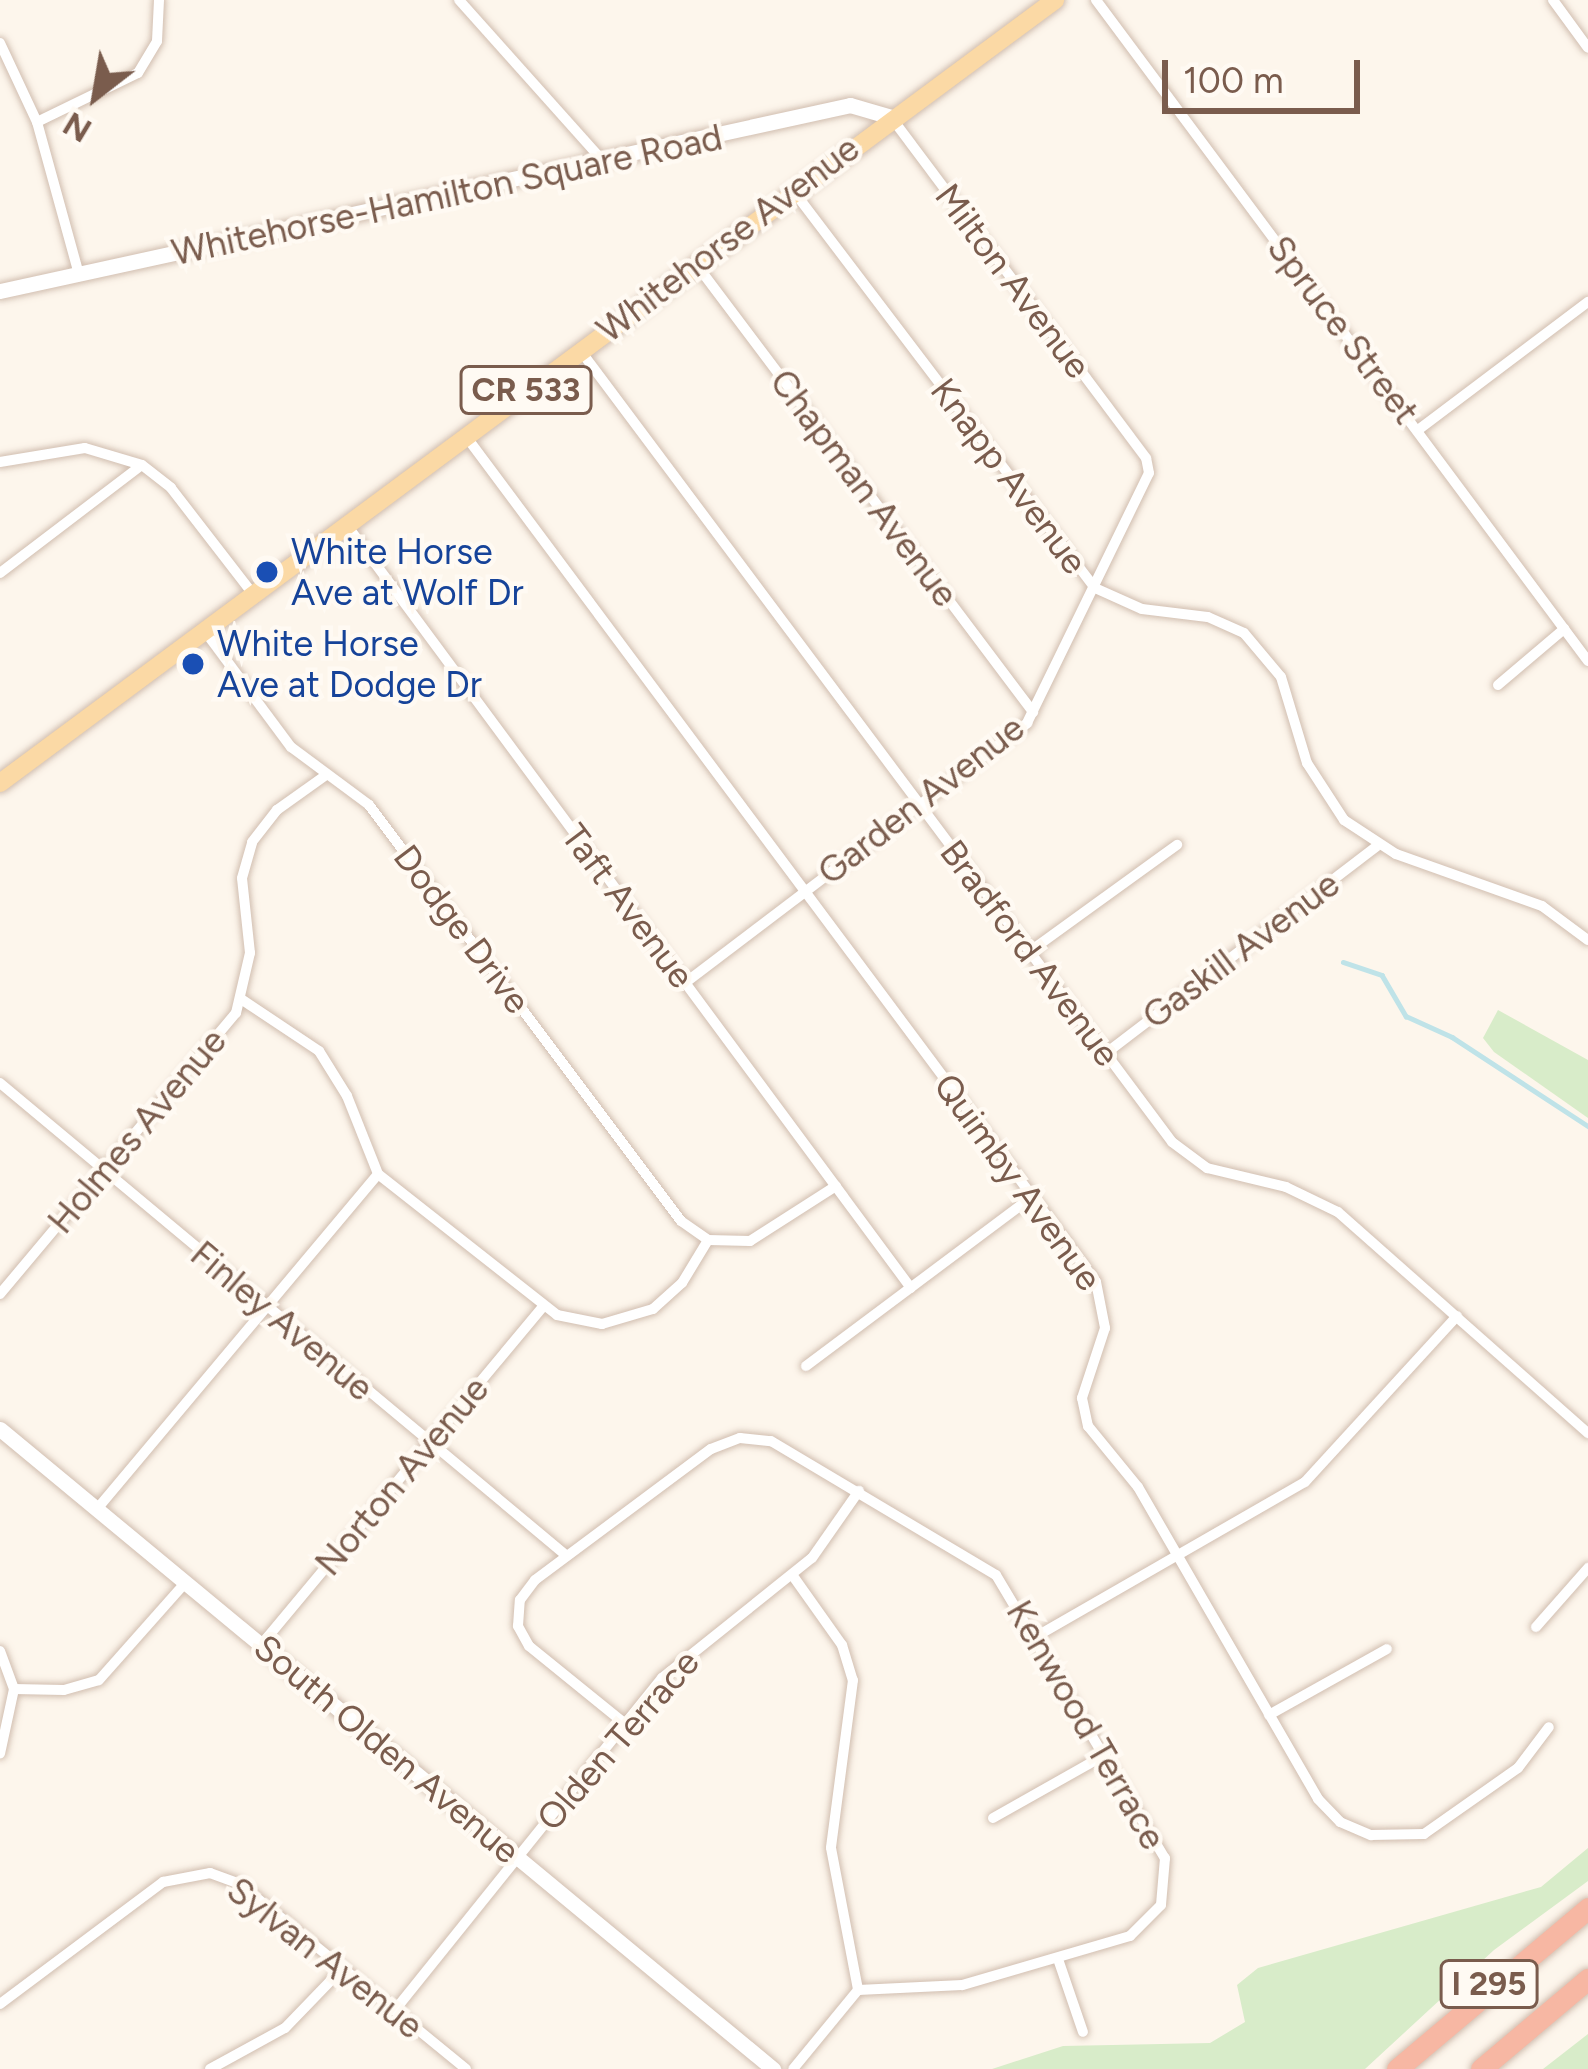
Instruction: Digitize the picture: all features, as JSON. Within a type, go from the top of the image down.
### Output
[{"type":"highway","name":"I 295","points":[[1396,2069],[1588,1908]]},
{"type":"highway","name":"I 295","points":[[1480,2069],[1588,1978]]},
{"type":"main road","name":"Whitehorse Avenue","points":[[0,783],[1043,3]]},
{"type":"main road","name":"Whitehorse-Hamilton Square Road","points":[[0,291],[606,163],[850,105],[891,117]]},
{"type":"main road","name":"South Olden Avenue","points":[[0,1429],[773,2069]]},
{"type":"street","points":[[37,122],[138,73],[157,41],[159,0]]},
{"type":"street","points":[[459,0],[606,163]]},
{"type":"street","name":"Spruce Street","points":[[1096,0],[1588,661]]},
{"type":"street","points":[[1552,0],[1588,48]]},
{"type":"street","points":[[0,44],[37,122],[79,275]]},
{"type":"street","points":[[0,75],[13,65]]},
{"type":"street","name":"Milton Avenue","points":[[891,117],[1135,444]]},
{"type":"street","name":"Knapp Avenue","points":[[793,190],[1095,588],[1142,609],[1208,617],[1258,646],[1280,677],[1317,786],[1378,846],[1518,894],[1588,940]]},
{"type":"street","name":"Chapman Avenue","points":[[695,263],[1033,712]]},
{"type":"street","points":[[1418,430],[1588,302]]},
{"type":"street","name":"Bradford Avenue","points":[[580,350],[1189,1160],[1286,1187],[1338,1212],[1588,1432]]},
{"type":"street","name":"Quimby Avenue","points":[[465,436],[1033,1197],[1102,1297],[1105,1328],[1082,1398],[1088,1426],[1138,1487],[1329,1812],[1390,1838],[1442,1824],[1518,1768],[1549,1727]]},
{"type":"street","name":"Garden Avenue","points":[[685,982],[920,805],[1033,712],[1149,473],[1135,444]]},
{"type":"street","points":[[0,462],[85,448],[142,465],[171,488],[253,594]]},
{"type":"street","points":[[0,573],[142,465]]},
{"type":"street","name":"Taft Avenue","points":[[346,524],[911,1288]]},
{"type":"street","points":[[1498,685],[1564,629]]},
{"type":"street","name":"Dodge Drive","points":[[204,631],[291,747],[369,805],[675,1214],[708,1240]]},
{"type":"street","name":"Holmes Avenue","points":[[0,1294],[241,999],[250,953],[242,878],[252,842],[277,810],[326,776]]},
{"type":"street","points":[[1029,952],[1177,845]]},
{"type":"street","name":"Gaskill Avenue","points":[[1105,1054],[1378,846]]},
{"type":"street","points":[[241,999],[319,1051],[377,1174],[543,1307],[583,1323],[638,1317],[682,1283],[708,1240],[764,1237],[836,1186]]},
{"type":"street","name":"Finley Avenue","points":[[0,1083],[567,1556]]},
{"type":"street","points":[[98,1509],[377,1174]]},
{"type":"street","points":[[806,1366],[1033,1197]]},
{"type":"street","name":"Norton Avenue","points":[[261,1645],[543,1307]]},
{"type":"street","points":[[1036,1636],[1304,1482],[1457,1316]]},
{"type":"street","name":"Kenwood Terrace","points":[[624,1723],[529,1646],[518,1626],[525,1590],[711,1449],[740,1438],[785,1447],[996,1575],[1165,1858],[1166,1891],[1144,1928],[1058,1959],[962,1985],[857,1990]]},
{"type":"street","name":"Olden Terrace","points":[[395,2010],[624,1723],[684,1657],[793,1576],[860,1491]]},
{"type":"street","points":[[1536,1627],[1588,1568]]},
{"type":"street","points":[[793,1576],[842,1645],[853,1680],[831,1848],[857,1990],[793,2069]]},
{"type":"street","points":[[14,1689],[64,1690],[99,1680],[186,1582]]},
{"type":"street","points":[[1269,1715],[1387,1649]]},
{"type":"street","points":[[0,1651],[14,1689],[0,1754]]},
{"type":"street","points":[[993,1818],[1105,1755]]},
{"type":"street","name":"Sylvan Avenue","points":[[0,2004],[163,1882],[195,1874],[240,1884],[466,2069]]},
{"type":"street","points":[[1058,1959],[1083,2032]]},
{"type":"street","points":[[210,2069],[285,2028],[343,1968]]},
{"type":"green space","points":[[1498,1010],[1588,1060],[1588,1118],[1494,1052],[1483,1038]]},
{"type":"green space","points":[[1588,1848],[1588,1881],[1494,1950],[1365,2069],[992,2069],[1063,2046],[1210,2043],[1245,2022],[1237,1985],[1258,1968],[1541,1887]]},
{"type":"green space","points":[[1588,2034],[1588,2069],[1543,2069]]},
{"type":"waterway","points":[[1343,962],[1382,975],[1406,1016],[1452,1037],[1588,1126]]},
{"type":"place","name":"White Horse Ave at Wolf Dr","points":[[267,572]]},
{"type":"place","name":"White Horse Ave at Dodge Dr","points":[[193,664]]}]
